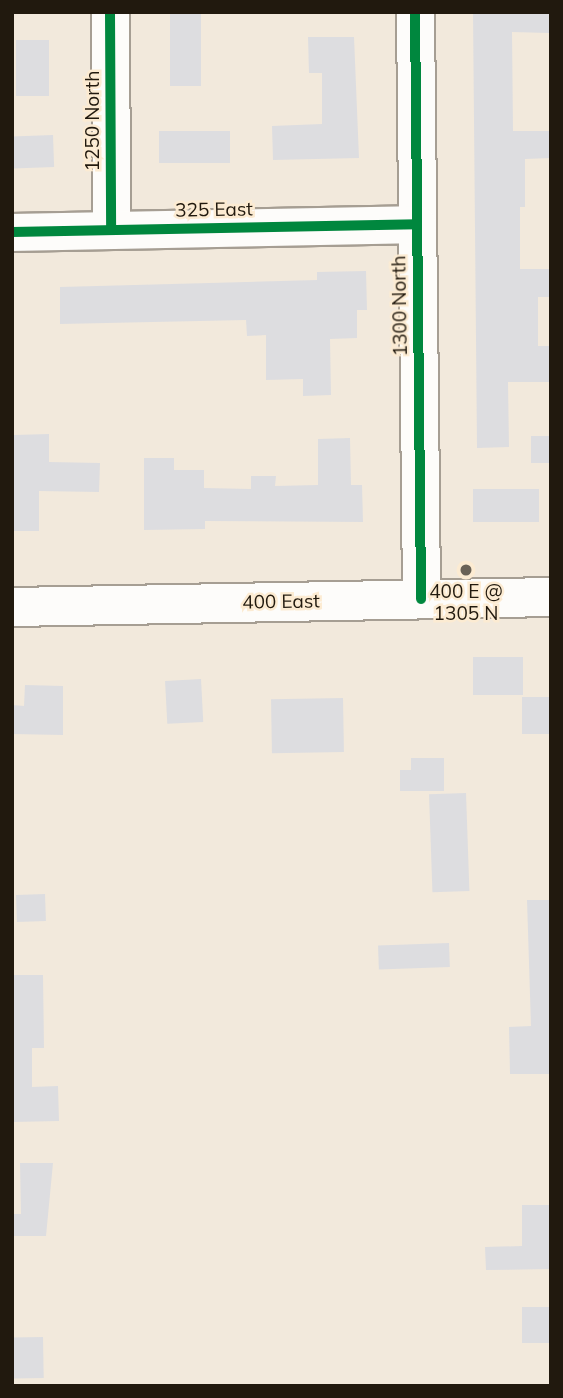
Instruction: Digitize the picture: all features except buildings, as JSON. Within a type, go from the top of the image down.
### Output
[{"type":"main road","name":"400 East","points":[[12,607],[551,597]]},
{"type":"street","name":"1250 North","points":[[110,12],[111,230]]},
{"type":"street","name":"1300 North","points":[[415,12],[421,599]]},
{"type":"street","name":"325 East","points":[[12,232],[417,224]]},
{"type":"cycle path","points":[[110,12],[111,230]]},
{"type":"cycle path","points":[[415,12],[421,599]]},
{"type":"cycle path","points":[[12,232],[417,224]]},
{"type":"place","name":"400 E @ 1305 N","points":[[466,570]]}]
